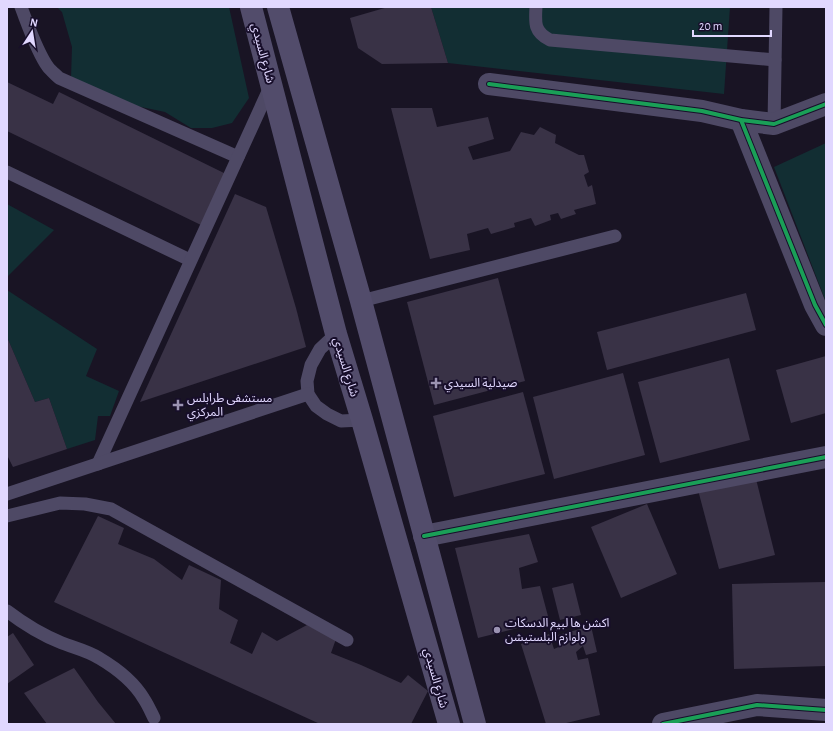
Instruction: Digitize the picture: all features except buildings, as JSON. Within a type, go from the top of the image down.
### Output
[{"type":"main road","name":"شارع السيدي","points":[[251,7],[336,334],[449,724]]},
{"type":"main road","name":"شارع السيدي","points":[[278,7],[361,301],[474,724]]},
{"type":"street","points":[[490,84],[702,111],[741,120],[774,124],[826,104]]},
{"type":"street","points":[[741,120],[815,305],[826,325]]},
{"type":"street","points":[[424,536],[826,457]]},
{"type":"street","points":[[663,724],[757,705],[826,710]]},
{"type":"lane","points":[[21,7],[40,53],[48,66],[59,78],[238,157]]},
{"type":"lane","points":[[536,7],[535,23],[538,31],[543,37],[550,40],[775,60]]},
{"type":"lane","points":[[774,124],[776,7]]},
{"type":"lane","points":[[98,464],[271,84]]},
{"type":"lane","points":[[7,172],[190,260]]},
{"type":"lane","points":[[361,301],[615,236]]},
{"type":"lane","points":[[336,334],[320,349],[311,365],[307,380],[308,394],[316,406],[327,414],[341,421],[362,420]]},
{"type":"lane","points":[[7,494],[308,394]]},
{"type":"lane","points":[[7,516],[60,503],[85,504],[111,509],[347,640]]},
{"type":"lane","points":[[7,611],[30,628],[47,637],[93,655],[114,668],[136,689],[144,699],[154,718]]},
{"type":"green space","points":[[57,7],[229,7],[249,98],[232,123],[212,128],[191,128],[165,112],[127,104],[71,78],[72,47],[62,12]]},
{"type":"green space","points":[[431,7],[730,7],[724,94],[448,63]]},
{"type":"green space","points":[[826,143],[826,302],[774,167]]},
{"type":"green space","points":[[7,204],[54,230],[7,277]]},
{"type":"green space","points":[[7,290],[97,349],[86,376],[119,391],[110,416],[98,416],[95,440],[67,449],[49,398],[35,402],[7,337]]},
{"type":"cycle path","points":[[489,84],[702,111],[741,120],[774,124],[826,104]]},
{"type":"cycle path","points":[[741,120],[815,305],[826,325]]},
{"type":"cycle path","points":[[424,536],[826,457]]},
{"type":"cycle path","points":[[663,724],[757,705],[826,710]]},
{"type":"place","name":"صيدلية السيدي","points":[[436,383]]},
{"type":"place","name":"مستشفى طرابلس المركزي","points":[[178,405]]},
{"type":"place","name":"اكشن ها لبيع الدسكات ولوازم البلستيشن","points":[[497,630]]}]
